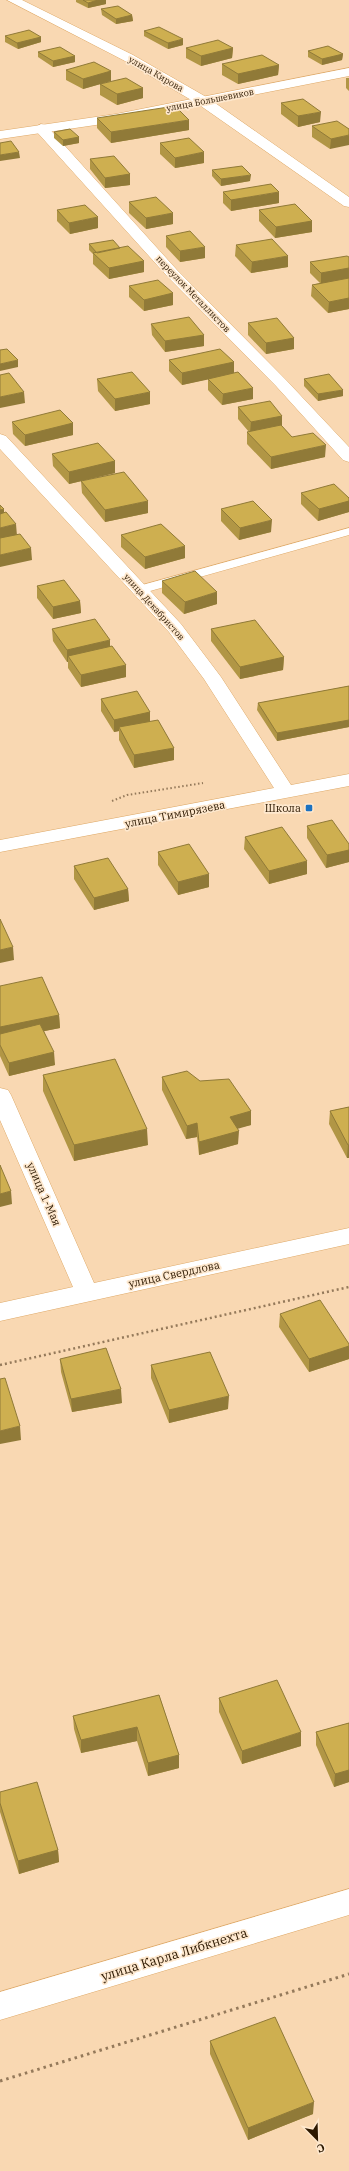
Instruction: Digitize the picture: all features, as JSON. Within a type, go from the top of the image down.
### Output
[{"type":"street","name":"улица Кирова","points":[[13,0],[129,58],[203,101],[349,203]]},
{"type":"street","name":"улица Большевиков","points":[[0,135],[116,118],[349,72]]},
{"type":"street","name":"переулок Металлистов","points":[[41,128],[172,273],[281,383],[349,457]]},
{"type":"street","name":"улица Декабристов","points":[[0,439],[175,628],[212,677],[286,793]]},
{"type":"street","name":"улица Тимирязева","points":[[0,846],[349,780]]},
{"type":"street","name":"улица 1-Мая","points":[[0,1094],[87,1293]]},
{"type":"street","name":"улица Свердлова","points":[[0,1312],[349,1236]]},
{"type":"street","name":"улица Карла Либкнехта","points":[[0,2006],[349,1902]]},
{"type":"lane","points":[[139,590],[349,531]]},
{"type":"path","points":[[0,1365],[349,1287]]},
{"type":"path","points":[[0,2081],[349,1974]]},
{"type":"building","points":[[83,0],[98,0],[88,3]]},
{"type":"building","points":[[118,6],[132,15],[116,19],[101,9]]},
{"type":"building","points":[[159,27],[183,39],[168,43],[144,31]]},
{"type":"building","points":[[29,30],[41,37],[17,43],[5,36]]},
{"type":"building","points":[[218,40],[233,48],[201,56],[186,48]]},
{"type":"building","points":[[328,46],[343,54],[322,59],[308,51]]},
{"type":"building","points":[[60,47],[75,56],[53,61],[38,52]]},
{"type":"building","points":[[262,55],[279,65],[238,74],[222,64]]},
{"type":"building","points":[[94,62],[111,71],[83,79],[66,70]]},
{"type":"building","points":[[126,78],[143,88],[117,94],[100,84]]},
{"type":"building","points":[[303,99],[321,112],[298,116],[281,103]]},
{"type":"building","points":[[175,106],[189,120],[111,132],[97,118]]},
{"type":"building","points":[[337,121],[349,129],[349,135],[331,139],[312,126]]},
{"type":"building","points":[[70,129],[79,137],[63,140],[54,132]]},
{"type":"building","points":[[189,138],[204,152],[175,158],[160,143]]},
{"type":"building","points":[[11,141],[19,152],[0,155],[0,143]]},
{"type":"building","points":[[114,156],[130,174],[105,178],[90,159]]},
{"type":"building","points":[[242,166],[251,175],[221,179],[212,170]]},
{"type":"building","points":[[271,184],[279,192],[231,200],[223,192]]},
{"type":"building","points":[[156,197],[173,213],[146,218],[129,202]]},
{"type":"building","points":[[295,204],[312,221],[276,227],[259,210]]},
{"type":"building","points":[[85,205],[98,217],[69,223],[57,210]]},
{"type":"building","points":[[190,231],[205,247],[180,251],[166,236]]},
{"type":"building","points":[[272,239],[288,256],[252,262],[236,245]]},
{"type":"building","points":[[113,240],[120,248],[97,253],[89,244]]},
{"type":"building","points":[[128,246],[144,261],[109,268],[93,253]]},
{"type":"building","points":[[347,256],[349,257],[349,268],[321,273],[310,262]]},
{"type":"building","points":[[349,278],[349,298],[329,302],[312,285]]},
{"type":"building","points":[[158,280],[173,293],[144,300],[129,286]]},
{"type":"building","points":[[189,317],[204,335],[165,341],[151,324]]},
{"type":"building","points":[[277,318],[294,338],[266,343],[248,323]]},
{"type":"building","points":[[7,349],[18,360],[0,364],[0,350]]},
{"type":"building","points":[[220,349],[234,362],[182,373],[169,360]]},
{"type":"building","points":[[132,372],[150,392],[115,399],[97,379]]},
{"type":"building","points":[[238,372],[253,388],[223,394],[208,379]]},
{"type":"building","points":[[9,373],[24,392],[0,397],[0,375]]},
{"type":"building","points":[[329,374],[343,390],[318,394],[304,379]]},
{"type":"building","points":[[270,401],[282,416],[251,422],[238,407]]},
{"type":"building","points":[[60,410],[73,423],[25,435],[12,422]]},
{"type":"building","points":[[281,425],[292,437],[313,433],[326,445],[271,457],[247,432]]},
{"type":"building","points":[[98,443],[115,461],[69,472],[52,454]]},
{"type":"building","points":[[124,472],[148,501],[105,510],[81,481]]},
{"type":"building","points":[[334,484],[349,498],[349,501],[319,509],[301,493]]},
{"type":"building","points":[[253,501],[272,520],[240,528],[221,509]]},
{"type":"building","points":[[6,512],[16,524],[0,528],[0,514]]},
{"type":"building","points":[[161,524],[185,546],[145,557],[121,535]]},
{"type":"building","points":[[20,534],[31,548],[0,555],[0,538]]},
{"type":"building","points":[[195,571],[217,592],[185,602],[162,581]]},
{"type":"building","points":[[64,580],[80,601],[53,607],[37,586]]},
{"type":"building","points":[[95,619],[110,640],[67,650],[52,629]]},
{"type":"building","points":[[255,620],[284,657],[240,667],[211,629]]},
{"type":"building","points":[[112,646],[126,665],[81,675],[68,656]]},
{"type":"building","points":[[349,686],[349,720],[277,733],[258,703]]},
{"type":"building","points":[[137,691],[150,712],[114,720],[101,699]]},
{"type":"building","points":[[158,720],[174,748],[134,755],[119,727]]},
{"type":"building","points":[[332,820],[349,844],[349,850],[327,855],[307,826]]},
{"type":"building","points":[[282,827],[307,861],[269,871],[245,837]]},
{"type":"building","points":[[189,844],[209,874],[178,882],[158,852]]},
{"type":"building","points":[[108,858],[128,889],[94,898],[74,866]]},
{"type":"building","points":[[0,919],[13,947],[0,950]]},
{"type":"building","points":[[42,977],[59,1015],[0,1027],[0,986]]},
{"type":"building","points":[[40,1024],[54,1052],[9,1063],[0,1045],[0,1034]]},
{"type":"building","points":[[115,1059],[147,1129],[74,1145],[43,1075]]},
{"type":"building","points":[[187,1071],[200,1081],[229,1079],[251,1111],[230,1117],[239,1131],[199,1142],[197,1123],[187,1126],[162,1077]]},
{"type":"building","points":[[349,1107],[349,1145],[348,1145],[330,1111]]},
{"type":"building","points":[[0,1165],[11,1191],[0,1194]]},
{"type":"building","points":[[320,1300],[349,1346],[309,1359],[280,1314]]},
{"type":"building","points":[[106,1348],[121,1389],[71,1399],[60,1359]]},
{"type":"building","points":[[210,1352],[229,1396],[169,1410],[151,1365]]},
{"type":"building","points":[[5,1378],[20,1426],[0,1431],[0,1379]]},
{"type":"building","points":[[277,1680],[301,1732],[242,1751],[219,1698]]},
{"type":"building","points":[[159,1695],[179,1755],[148,1763],[137,1727],[81,1740],[73,1716]]},
{"type":"building","points":[[349,1723],[349,1770],[335,1774],[316,1732]]},
{"type":"building","points":[[37,1782],[58,1850],[18,1861],[0,1803],[0,1792]]},
{"type":"building","points":[[275,2017],[314,2102],[248,2128],[210,2041]]},
{"type":"place","name":"Школа","points":[[309,808]]}]
